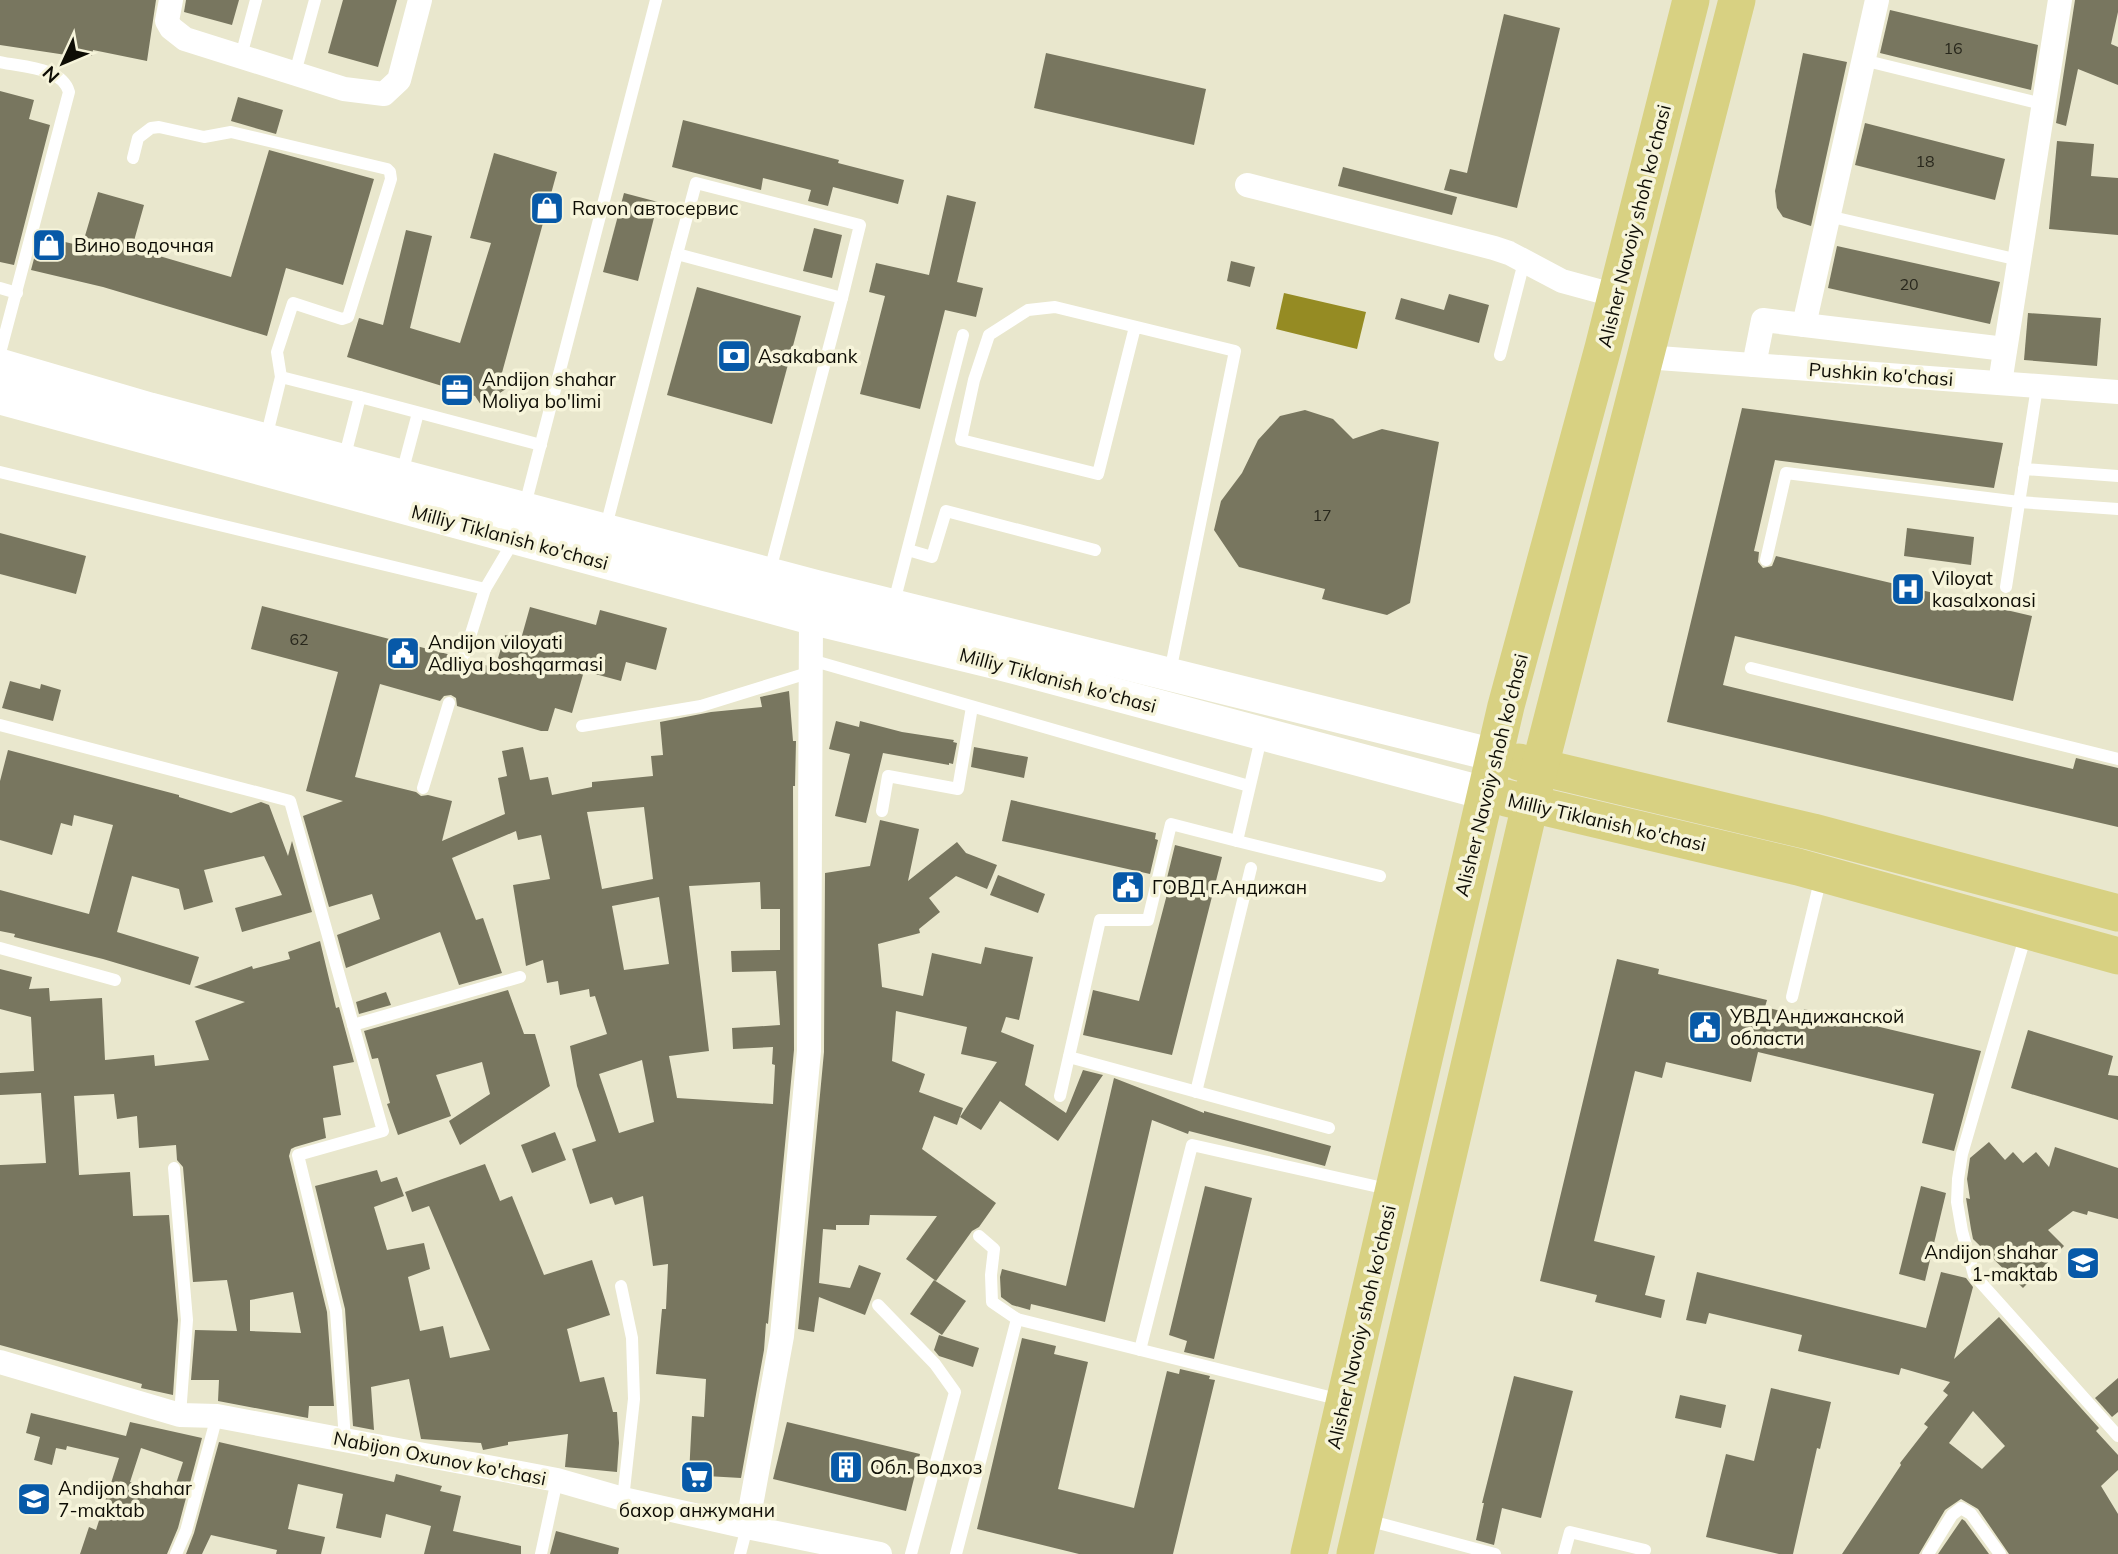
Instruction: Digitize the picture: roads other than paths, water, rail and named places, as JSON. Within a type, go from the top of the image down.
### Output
[{"type":"main road","name":"Alisher Navoiy shoh ko'chasi","points":[[1309,1554],[1484,793],[1603,348],[1691,0]]},
{"type":"main road","points":[[1355,1554],[1531,804],[1737,0]]},
{"type":"main road","points":[[1603,348],[1645,357]]},
{"type":"main road","name":"Milliy Tiklanish ko'chasi","points":[[0,365],[150,409],[262,454],[343,461],[402,476],[520,524],[604,530],[893,606],[1004,649]]},
{"type":"main road","name":"Milliy Tiklanish ko'chasi","points":[[0,398],[262,454],[520,524],[811,618],[1004,649],[1166,692],[1262,734],[1484,793],[1822,874],[2118,956]]},
{"type":"main road","name":"Milliy Tiklanish ko'chasi","points":[[1166,692],[1272,702],[1813,832],[2118,913]]},
{"type":"main road","points":[[1262,734],[1272,702]]},
{"type":"street","points":[[171,0],[167,22],[178,34],[344,89],[384,94],[399,80],[420,0]]},
{"type":"street","points":[[1804,325],[1877,0]]},
{"type":"street","points":[[2000,383],[2060,0]]},
{"type":"street","points":[[1247,185],[1494,248],[1509,253],[1562,282],[1616,296]]},
{"type":"street","points":[[1754,365],[1763,320],[2005,349]]},
{"type":"street","name":"Pushkin ko'chasi","points":[[1645,357],[2118,392]]},
{"type":"street","points":[[747,1527],[782,1336],[809,1051],[811,618]]},
{"type":"street","name":"Nabijon Oxunov ko'chasi","points":[[0,1363],[180,1415],[217,1416],[557,1480],[623,1499],[880,1554]]},
{"type":"lane","points":[[241,56],[257,0]]},
{"type":"lane","points":[[295,73],[316,0]]},
{"type":"lane","points":[[464,659],[485,589],[520,524],[656,0]]},
{"type":"lane","points":[[1863,60],[2042,104]]},
{"type":"lane","points":[[0,62],[52,74],[63,79],[69,92],[0,353]]},
{"type":"lane","points":[[133,158],[138,138],[151,128],[159,127],[204,137],[231,132],[387,169],[390,172],[391,179],[348,317],[342,319],[293,303],[277,352],[281,377],[262,454]]},
{"type":"lane","points":[[604,530],[696,184],[860,225],[769,574]]},
{"type":"lane","points":[[1829,216],[2019,260]]},
{"type":"lane","points":[[677,254],[842,298]]},
{"type":"lane","points":[[1500,355],[1524,262]]},
{"type":"lane","points":[[0,288],[17,293]]},
{"type":"lane","points":[[1135,327],[1098,474],[961,440],[974,380],[989,335],[1028,310],[1055,307],[1235,351],[1166,692]]},
{"type":"lane","points":[[893,606],[963,335]]},
{"type":"lane","points":[[281,377],[541,445]]},
{"type":"lane","points":[[2006,587],[2037,387]]},
{"type":"lane","points":[[343,461],[360,397]]},
{"type":"lane","points":[[402,476],[418,413]]},
{"type":"lane","points":[[2024,469],[2118,476]]},
{"type":"lane","points":[[0,471],[485,589]]},
{"type":"lane","points":[[1766,560],[1786,473],[2019,502],[2118,509]]},
{"type":"lane","points":[[908,550],[932,557],[946,511],[1095,550]]},
{"type":"lane","points":[[582,726],[701,706],[811,666],[972,706],[1249,786]]},
{"type":"lane","points":[[1751,668],[2118,759]]},
{"type":"lane","points":[[423,788],[449,703]]},
{"type":"lane","points":[[882,811],[888,776],[958,789],[972,706]]},
{"type":"lane","points":[[0,725],[290,801],[383,1130],[298,1155],[336,1311],[345,1440]]},
{"type":"lane","points":[[1237,841],[1262,734]]},
{"type":"lane","points":[[1060,1096],[1100,920],[1149,919],[1171,824],[1380,876]]},
{"type":"lane","points":[[1196,1092],[1251,868]]},
{"type":"lane","points":[[1792,997],[1822,874]]},
{"type":"lane","points":[[2027,930],[2020,962],[1962,1154],[1957,1202],[1962,1231],[1974,1275],[2118,1436]]},
{"type":"lane","points":[[0,948],[115,980]]},
{"type":"lane","points":[[353,1025],[520,977]]},
{"type":"lane","points":[[1069,1057],[1329,1128]]},
{"type":"lane","points":[[1140,1350],[1192,1145],[1393,1190]]},
{"type":"lane","points":[[174,1168],[187,1320],[180,1415]]},
{"type":"lane","points":[[979,1236],[994,1249],[990,1275],[992,1302],[1017,1319],[1345,1401]]},
{"type":"lane","points":[[621,1286],[632,1338],[634,1399],[623,1499]]},
{"type":"lane","points":[[878,1305],[936,1364],[954,1392],[911,1554]]},
{"type":"lane","points":[[957,1554],[1017,1319]]},
{"type":"lane","points":[[176,1554],[186,1531],[217,1416]]},
{"type":"lane","points":[[541,1554],[557,1480]]},
{"type":"lane","points":[[1928,1554],[1952,1515],[1961,1507],[1971,1514],[2000,1554]]},
{"type":"lane","points":[[1363,1519],[1495,1554]]},
{"type":"lane","points":[[740,1554],[747,1527]]},
{"type":"lane","points":[[1564,1554],[1570,1532],[1645,1550]]},
{"type":"place","name":"Ravon автосервис","points":[[547,208]]},
{"type":"place","name":"Вино водочная","points":[[49,245]]},
{"type":"place","name":"Asakabank","points":[[734,356]]},
{"type":"place","name":"Andijon shahar Moliya bo'limi","points":[[457,390]]},
{"type":"place","name":"Viloyat kasalxonasi","points":[[1908,589]]},
{"type":"place","name":"Andijon viloyati Adliya boshqarmasi","points":[[403,653]]},
{"type":"place","name":"ГОВД г.Андижан","points":[[1128,887]]},
{"type":"place","name":"УВД Андижанской области","points":[[1705,1027]]},
{"type":"place","name":"Andijon shahar 1-maktab","points":[[2083,1263]]},
{"type":"place","name":"Обл. Водхоз","points":[[846,1467]]},
{"type":"place","name":"бахор анжумани","points":[[697,1477]]},
{"type":"place","name":"Andijon shahar 7-maktab","points":[[34,1499]]}]
